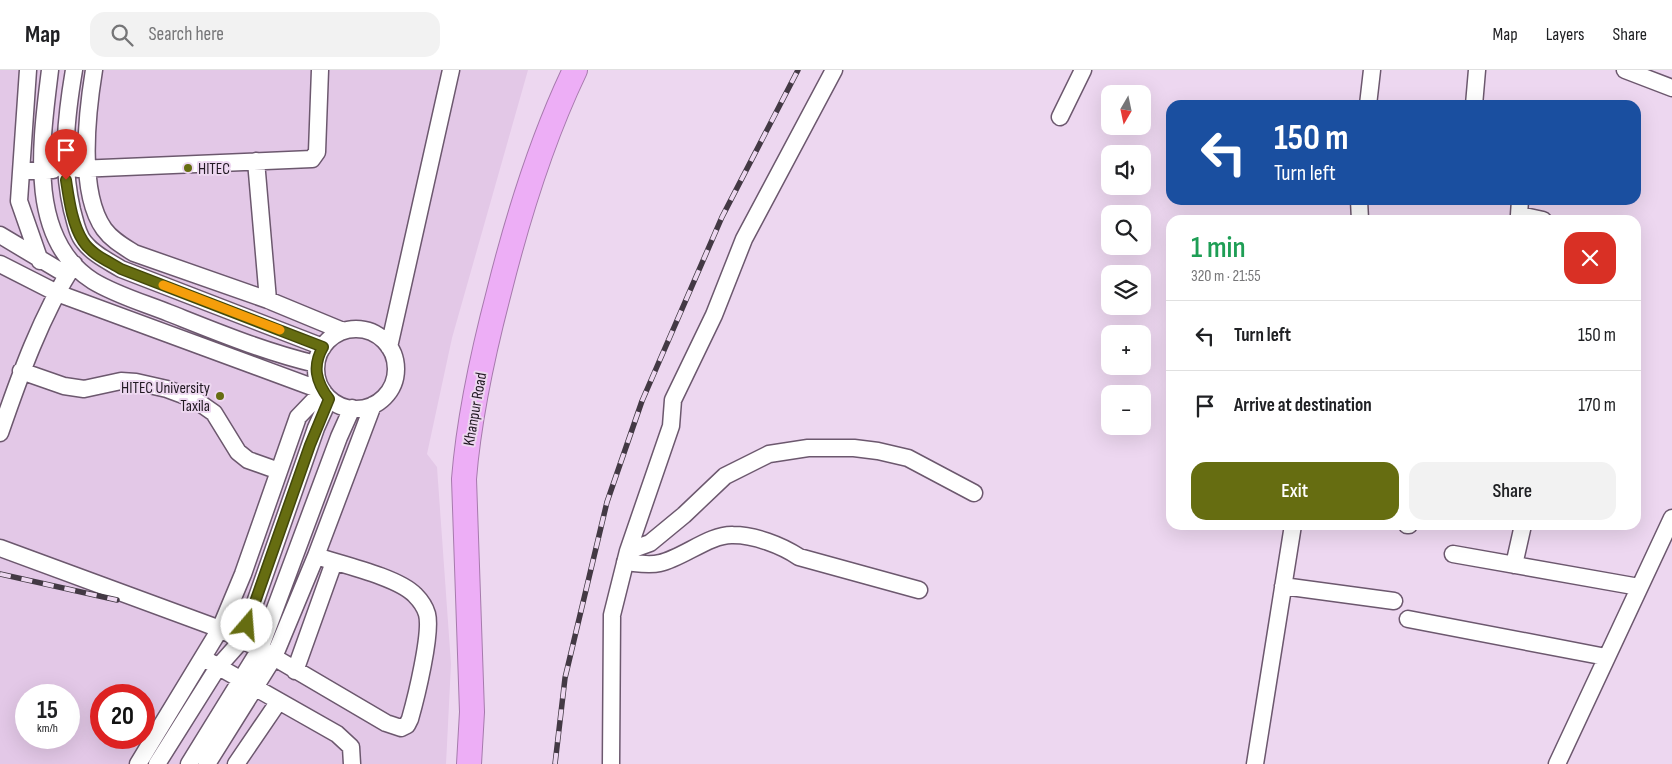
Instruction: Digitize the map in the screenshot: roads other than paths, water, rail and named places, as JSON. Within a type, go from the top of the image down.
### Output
[{"type":"highway","name":"Khanpur Road","points":[[469,764],[472,712],[464,479],[466,449],[480,370],[507,259],[552,120],[575,70]]},
{"type":"street","points":[[28,70],[19,201],[40,261]]},
{"type":"street","points":[[0,433],[21,371],[57,293],[70,270],[49,220],[42,171],[45,112],[50,70]]},
{"type":"street","points":[[74,70],[67,112],[65,170],[83,242],[98,256],[121,269],[323,347]]},
{"type":"street","points":[[94,70],[88,111],[88,169],[95,212],[104,229],[115,242],[134,253],[268,300],[343,331]]},
{"type":"street","points":[[20,171],[312,159],[315,156],[320,70]]},
{"type":"street","points":[[389,347],[451,70]]},
{"type":"street","points":[[610,764],[612,615],[626,556],[671,426],[673,400],[714,315],[744,239],[834,70]]},
{"type":"street","points":[[1060,116],[1083,70]]},
{"type":"street","points":[[1369,100],[1372,70]]},
{"type":"street","points":[[1474,100],[1476,70]]},
{"type":"street","points":[[1625,70],[1672,88]]},
{"type":"street","points":[[256,161],[268,300]]},
{"type":"street","points":[[0,235],[40,261],[70,270],[121,294],[236,340],[316,364]]},
{"type":"street","points":[[0,264],[57,293],[326,395]]},
{"type":"street","points":[[353,329],[368,331],[382,339],[389,347],[395,361],[395,377],[386,395],[373,405],[352,408],[338,405],[326,395],[318,382],[316,364],[323,347],[333,336],[353,329]]},
{"type":"street","points":[[21,371],[57,384],[84,389],[122,382],[136,382],[167,389],[194,399],[214,413],[238,452],[248,460],[279,471]]},
{"type":"street","points":[[138,764],[220,629],[243,574],[298,417],[326,395]]},
{"type":"street","points":[[157,764],[218,666],[242,640],[326,395]]},
{"type":"street","points":[[189,764],[248,683],[274,657],[316,556],[373,405]]},
{"type":"street","points":[[207,764],[248,683],[339,437],[352,408]]},
{"type":"street","points":[[626,556],[650,543],[684,515],[725,476],[768,454],[808,448],[854,448],[878,451],[908,458],[974,493]]},
{"type":"street","points":[[1557,764],[1672,518]]},
{"type":"street","points":[[1254,764],[1292,530]]},
{"type":"street","points":[[1514,565],[1522,530]]},
{"type":"street","points":[[626,556],[649,565],[662,562],[732,534],[757,539],[788,549],[799,557],[919,590]]},
{"type":"street","points":[[0,548],[220,629],[260,648],[296,671],[394,727],[401,728],[407,725],[410,719],[428,631],[427,615],[422,604],[414,594],[397,583],[316,556]]},
{"type":"street","points":[[1454,554],[1639,587]]},
{"type":"street","points":[[296,671],[334,562]]},
{"type":"street","points":[[243,574],[261,581]]},
{"type":"street","points":[[1283,586],[1394,601]]},
{"type":"street","points":[[1408,619],[1606,657]]},
{"type":"street","points":[[202,657],[346,740],[351,747],[352,764]]},
{"type":"street","points":[[236,764],[279,701]]},
{"type":"railway","points":[[555,764],[565,678],[607,502],[642,401],[722,217],[798,70]]},
{"type":"railway","points":[[0,574],[117,600]]},
{"type":"place","name":"HITEC","points":[[188,168]]},
{"type":"place","name":"HITEC University Taxila","points":[[220,396]]}]
